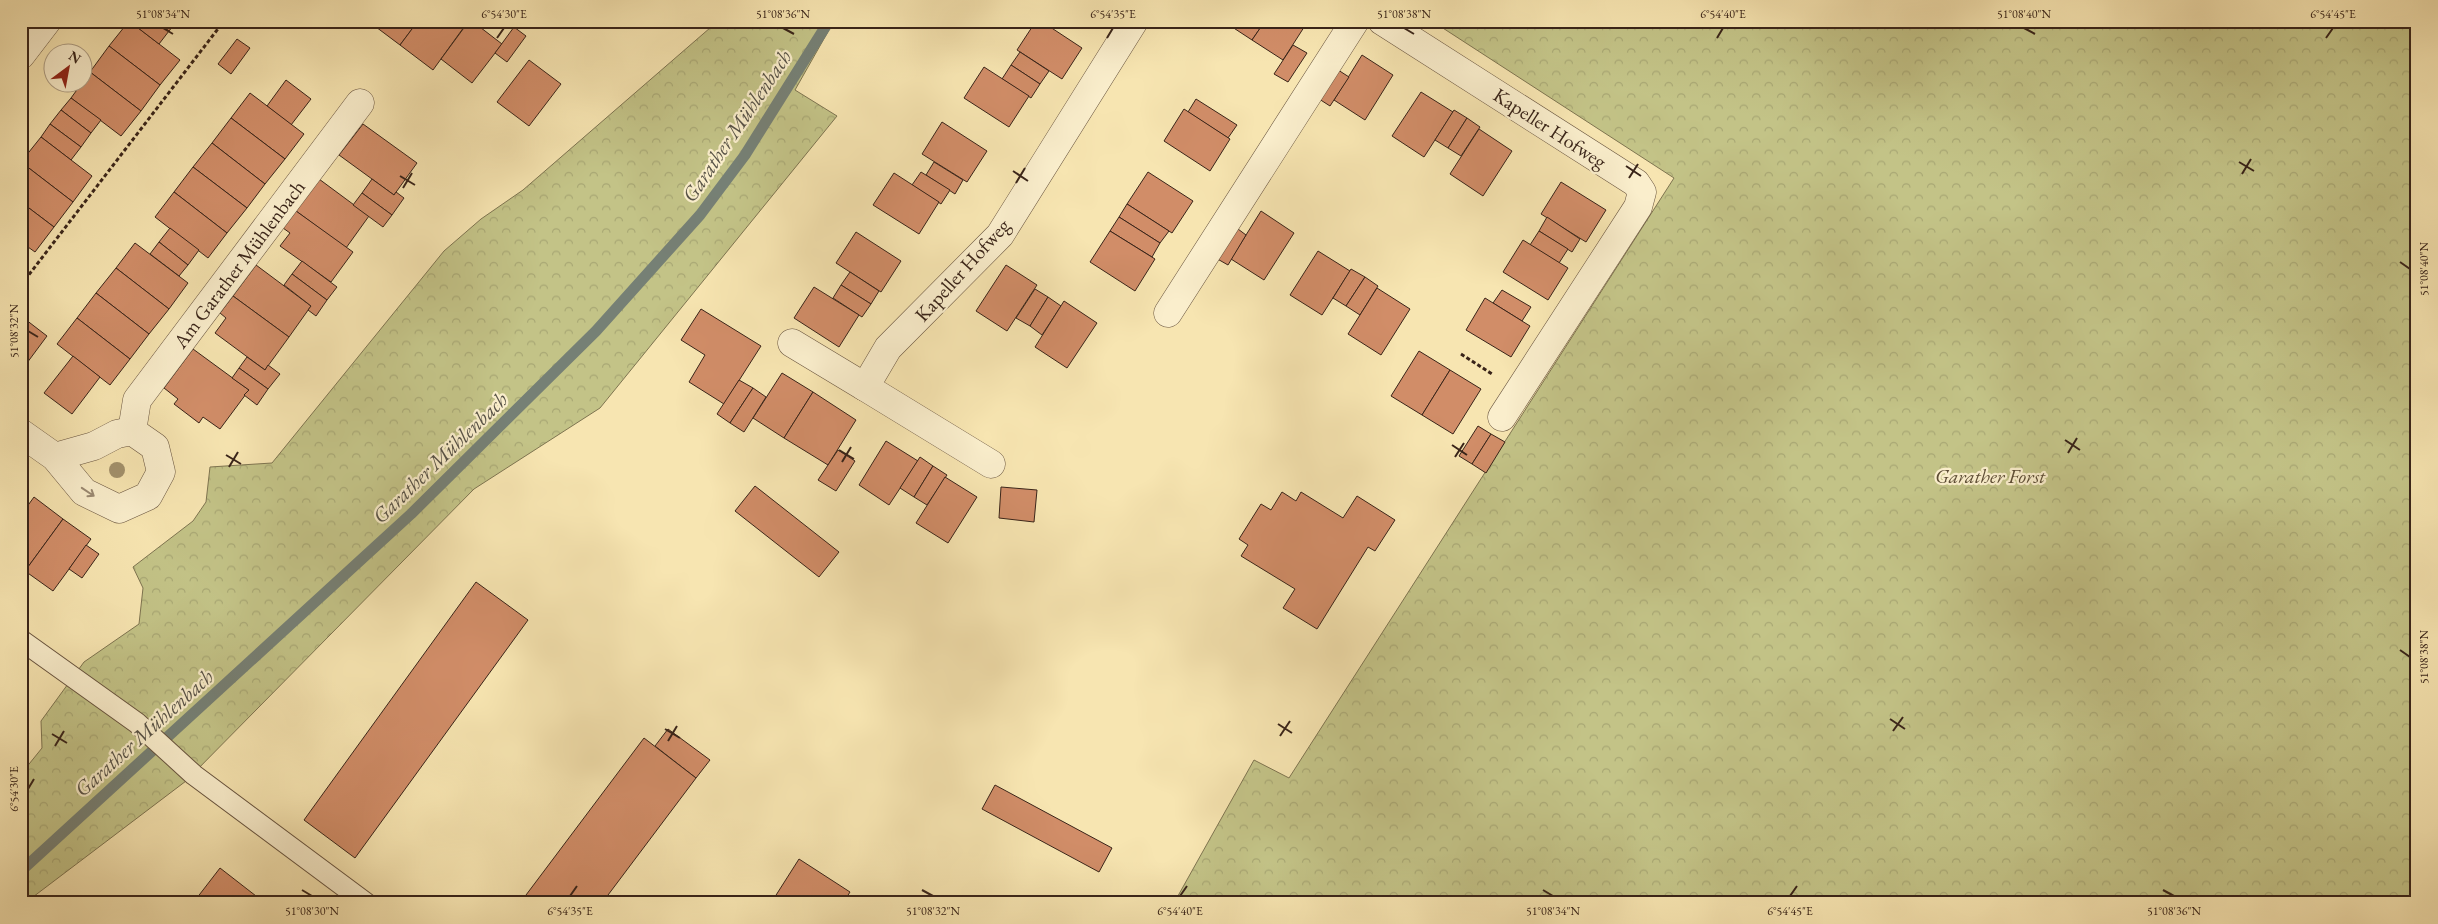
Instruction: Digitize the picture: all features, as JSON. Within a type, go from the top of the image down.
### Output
[{"type":"street","points":[[21,55],[47,21]]},
{"type":"street","name":"Kapeller Hofweg","points":[[865,388],[888,348],[1000,235],[1134,21]]},
{"type":"street","points":[[1168,313],[1355,21]]},
{"type":"street","name":"Kapeller Hofweg","points":[[1382,21],[1636,183],[1642,192],[1638,207],[1502,418]]},
{"type":"street","name":"Am Garather Mühlenbach","points":[[132,432],[137,400],[360,103]]},
{"type":"street","points":[[792,343],[991,464]]},
{"type":"street","points":[[21,433],[55,457],[84,492],[119,509],[148,496],[161,472],[155,447],[132,432],[117,434],[94,446],[55,457]]},
{"type":"lane","points":[[21,640],[137,723],[194,776],[366,903]]},
{"type":"path","points":[[21,285],[224,21]]},
{"type":"green space","points":[[718,21],[834,21],[795,90],[837,116],[600,408],[474,489],[186,781],[25,903],[21,903],[21,774],[42,748],[41,721],[84,662],[139,624],[143,588],[133,567],[193,521],[206,502],[210,467],[272,463],[444,251],[481,219],[523,190]]},
{"type":"green space","name":"Garather Forst","points":[[1432,21],[2417,21],[2417,903],[1174,903],[1254,760],[1289,778],[1674,178]]},
{"type":"building","points":[[129,21],[180,60],[160,85],[109,46]]},
{"type":"building","points":[[129,21],[156,21],[169,31],[159,44]]},
{"type":"building","points":[[156,21],[177,21],[169,31]]},
{"type":"building","points":[[355,21],[368,21],[363,28]]},
{"type":"building","points":[[368,21],[418,21],[400,45]]},
{"type":"building","points":[[418,21],[457,21],[464,27],[433,70],[400,45]]},
{"type":"building","points":[[469,21],[472,21],[502,44],[472,83],[441,59]]},
{"type":"building","points":[[1036,21],[1041,21],[1082,48],[1062,79],[1017,50]]},
{"type":"building","points":[[1223,21],[1265,21],[1252,40]]},
{"type":"building","points":[[1265,21],[1308,21],[1283,60],[1252,40]]},
{"type":"building","points":[[514,27],[526,36],[507,62],[495,53]]},
{"type":"building","points":[[237,39],[250,48],[231,74],[218,64]]},
{"type":"building","points":[[1293,45],[1307,53],[1288,82],[1274,74]]},
{"type":"building","points":[[109,46],[160,85],[141,111],[92,74],[92,69]]},
{"type":"building","points":[[1020,52],[1049,71],[1040,84],[1011,65]]},
{"type":"building","points":[[1362,55],[1393,75],[1365,120],[1334,100]]},
{"type":"building","points":[[529,60],[561,84],[529,126],[497,102]]},
{"type":"building","points":[[1011,65],[1040,84],[1031,98],[1002,79]]},
{"type":"building","points":[[984,67],[1029,96],[1009,127],[964,98]]},
{"type":"building","points":[[1335,68],[1349,77],[1330,106],[1316,97]]},
{"type":"building","points":[[92,74],[141,111],[121,136],[71,98],[75,92],[92,92]]},
{"type":"building","points":[[286,80],[311,99],[291,125],[267,106]]},
{"type":"building","points":[[1421,92],[1453,112],[1424,157],[1392,136]]},
{"type":"building","points":[[250,93],[304,134],[285,159],[231,118]]},
{"type":"building","points":[[71,98],[101,120],[91,133],[61,110]]},
{"type":"building","points":[[1196,99],[1237,125],[1228,138],[1188,112]]},
{"type":"building","points":[[1184,109],[1230,139],[1210,171],[1164,141]]},
{"type":"building","points":[[61,110],[91,133],[81,147],[50,124]]},
{"type":"building","points":[[1454,110],[1467,118],[1448,148],[1435,140]]},
{"type":"building","points":[[231,118],[285,159],[265,184],[212,143]]},
{"type":"building","points":[[1467,118],[1480,127],[1461,156],[1448,148]]},
{"type":"building","points":[[942,122],[987,151],[967,182],[922,154]]},
{"type":"building","points":[[50,124],[81,147],[71,160],[41,137]]},
{"type":"building","points":[[363,124],[417,163],[394,195],[339,155]]},
{"type":"building","points":[[1479,129],[1512,151],[1483,196],[1450,174]]},
{"type":"building","points":[[41,137],[92,176],[73,202],[21,162]]},
{"type":"building","points":[[212,143],[265,184],[247,208],[193,167]]},
{"type":"building","points":[[21,162],[73,202],[54,227],[21,202]]},
{"type":"building","points":[[934,162],[963,180],[955,194],[926,175]]},
{"type":"building","points":[[193,167],[247,208],[227,233],[174,192]]},
{"type":"building","points":[[921,172],[950,190],[941,204],[912,185]]},
{"type":"building","points":[[1148,172],[1193,201],[1172,233],[1127,204]]},
{"type":"building","points":[[894,173],[939,202],[919,234],[873,205]]},
{"type":"building","points":[[319,179],[369,216],[346,248],[296,211]]},
{"type":"building","points":[[372,179],[394,195],[396,192],[404,198],[392,215],[362,193]]},
{"type":"building","points":[[1561,182],[1606,210],[1586,242],[1541,214]]},
{"type":"building","points":[[174,192],[227,233],[208,258],[155,217]]},
{"type":"building","points":[[362,193],[392,215],[383,227],[353,205]]},
{"type":"building","points":[[21,202],[54,227],[35,252],[21,242]]},
{"type":"building","points":[[1127,204],[1169,231],[1160,243],[1119,217]]},
{"type":"building","points":[[296,211],[353,252],[331,282],[280,246],[290,233],[283,228]]},
{"type":"building","points":[[1261,211],[1294,233],[1264,280],[1231,259]]},
{"type":"building","points":[[1119,217],[1160,243],[1152,257],[1110,231]]},
{"type":"building","points":[[1547,217],[1580,239],[1572,252],[1539,231]]},
{"type":"building","points":[[1234,226],[1246,235],[1228,265],[1214,257]]},
{"type":"building","points":[[170,228],[199,250],[188,265],[159,242]]},
{"type":"building","points":[[1110,231],[1155,259],[1135,291],[1090,262]]},
{"type":"building","points":[[1539,231],[1568,249],[1559,263],[1530,245]]},
{"type":"building","points":[[856,232],[901,261],[881,292],[836,263]]},
{"type":"building","points":[[1523,240],[1568,268],[1548,300],[1503,272]]},
{"type":"building","points":[[159,242],[188,265],[179,276],[150,254]]},
{"type":"building","points":[[135,243],[188,283],[169,309],[116,268]]},
{"type":"building","points":[[1318,251],[1350,271],[1322,315],[1290,295]]},
{"type":"building","points":[[302,261],[337,287],[327,300],[292,274]]},
{"type":"building","points":[[256,265],[311,306],[289,337],[233,296]]},
{"type":"building","points":[[1006,265],[1037,285],[1007,331],[976,311]]},
{"type":"building","points":[[116,268],[169,309],[149,334],[96,293]]},
{"type":"building","points":[[1351,269],[1365,277],[1346,306],[1333,298]]},
{"type":"building","points":[[850,272],[879,291],[871,304],[841,285]]},
{"type":"building","points":[[292,274],[327,300],[316,316],[308,310],[311,306],[284,285]]},
{"type":"building","points":[[1365,277],[1378,286],[1360,315],[1346,306]]},
{"type":"building","points":[[841,285],[871,304],[862,317],[833,298]]},
{"type":"building","points":[[814,287],[859,315],[839,347],[794,318]]},
{"type":"building","points":[[1377,288],[1410,309],[1381,355],[1348,334]]},
{"type":"building","points":[[1035,289],[1048,297],[1030,326],[1016,318]]},
{"type":"building","points":[[1502,290],[1531,307],[1522,321],[1493,303]]},
{"type":"building","points":[[96,293],[149,334],[130,359],[77,318]]},
{"type":"building","points":[[233,296],[289,337],[265,370],[215,333],[226,318],[220,313]]},
{"type":"building","points":[[1048,297],[1061,306],[1042,335],[1030,326]]},
{"type":"building","points":[[1485,298],[1530,326],[1511,357],[1466,330]]},
{"type":"building","points":[[1064,301],[1097,323],[1067,368],[1035,347]]},
{"type":"building","points":[[701,309],[761,346],[724,404],[689,382],[705,355],[681,340]]},
{"type":"building","points":[[21,316],[47,336],[21,371]]},
{"type":"building","points":[[77,318],[130,359],[110,385],[57,344]]},
{"type":"building","points":[[193,349],[249,390],[220,429],[203,417],[199,423],[174,404],[178,399],[164,388]]},
{"type":"building","points":[[1419,351],[1450,370],[1422,415],[1391,396]]},
{"type":"building","points":[[73,356],[100,377],[72,414],[44,393]]},
{"type":"building","points":[[247,357],[265,370],[268,365],[280,374],[268,389],[239,368]]},
{"type":"building","points":[[239,368],[268,389],[257,405],[244,395],[249,390],[232,378]]},
{"type":"building","points":[[1450,370],[1481,389],[1453,434],[1422,415]]},
{"type":"building","points":[[782,373],[813,392],[784,438],[753,418]]},
{"type":"building","points":[[739,380],[753,388],[730,423],[717,414]]},
{"type":"building","points":[[753,388],[766,397],[744,432],[730,423]]},
{"type":"building","points":[[813,392],[856,420],[828,465],[784,438]]},
{"type":"building","points":[[1478,426],[1491,434],[1472,464],[1459,456]]},
{"type":"building","points":[[1491,434],[1505,442],[1486,473],[1472,464]]},
{"type":"building","points":[[886,441],[918,461],[889,505],[859,485]]},
{"type":"building","points":[[838,450],[855,461],[836,491],[818,480]]},
{"type":"building","points":[[920,457],[933,466],[914,497],[900,488]]},
{"type":"building","points":[[933,466],[947,475],[927,505],[914,497]]},
{"type":"building","points":[[945,477],[977,497],[948,543],[916,523]]},
{"type":"building","points":[[755,486],[839,552],[819,577],[735,511]]},
{"type":"building","points":[[1001,487],[1037,490],[1034,522],[999,518]]},
{"type":"building","points":[[1282,492],[1296,501],[1301,492],[1343,518],[1357,496],[1395,520],[1375,551],[1368,547],[1317,629],[1283,608],[1295,589],[1241,556],[1248,545],[1239,539],[1261,504],[1271,510]]},
{"type":"building","points":[[34,497],[63,519],[25,571],[21,567],[21,515]]},
{"type":"building","points":[[63,519],[91,539],[53,591],[25,571]]},
{"type":"building","points":[[86,545],[99,554],[82,578],[69,569]]},
{"type":"building","points":[[476,582],[528,620],[355,858],[304,820]]},
{"type":"building","points":[[668,729],[710,760],[696,778],[655,746]]},
{"type":"building","points":[[644,738],[696,778],[602,903],[520,903]]},
{"type":"building","points":[[995,785],[1112,848],[1099,872],[982,809]]},
{"type":"building","points":[[799,859],[850,892],[843,903],[771,903]]},
{"type":"building","points":[[220,868],[265,903],[193,903]]},
{"type":"waterway","name":"Garather Mühlenbach","points":[[21,871],[411,514],[596,331],[700,215],[745,155],[829,21]]}]
